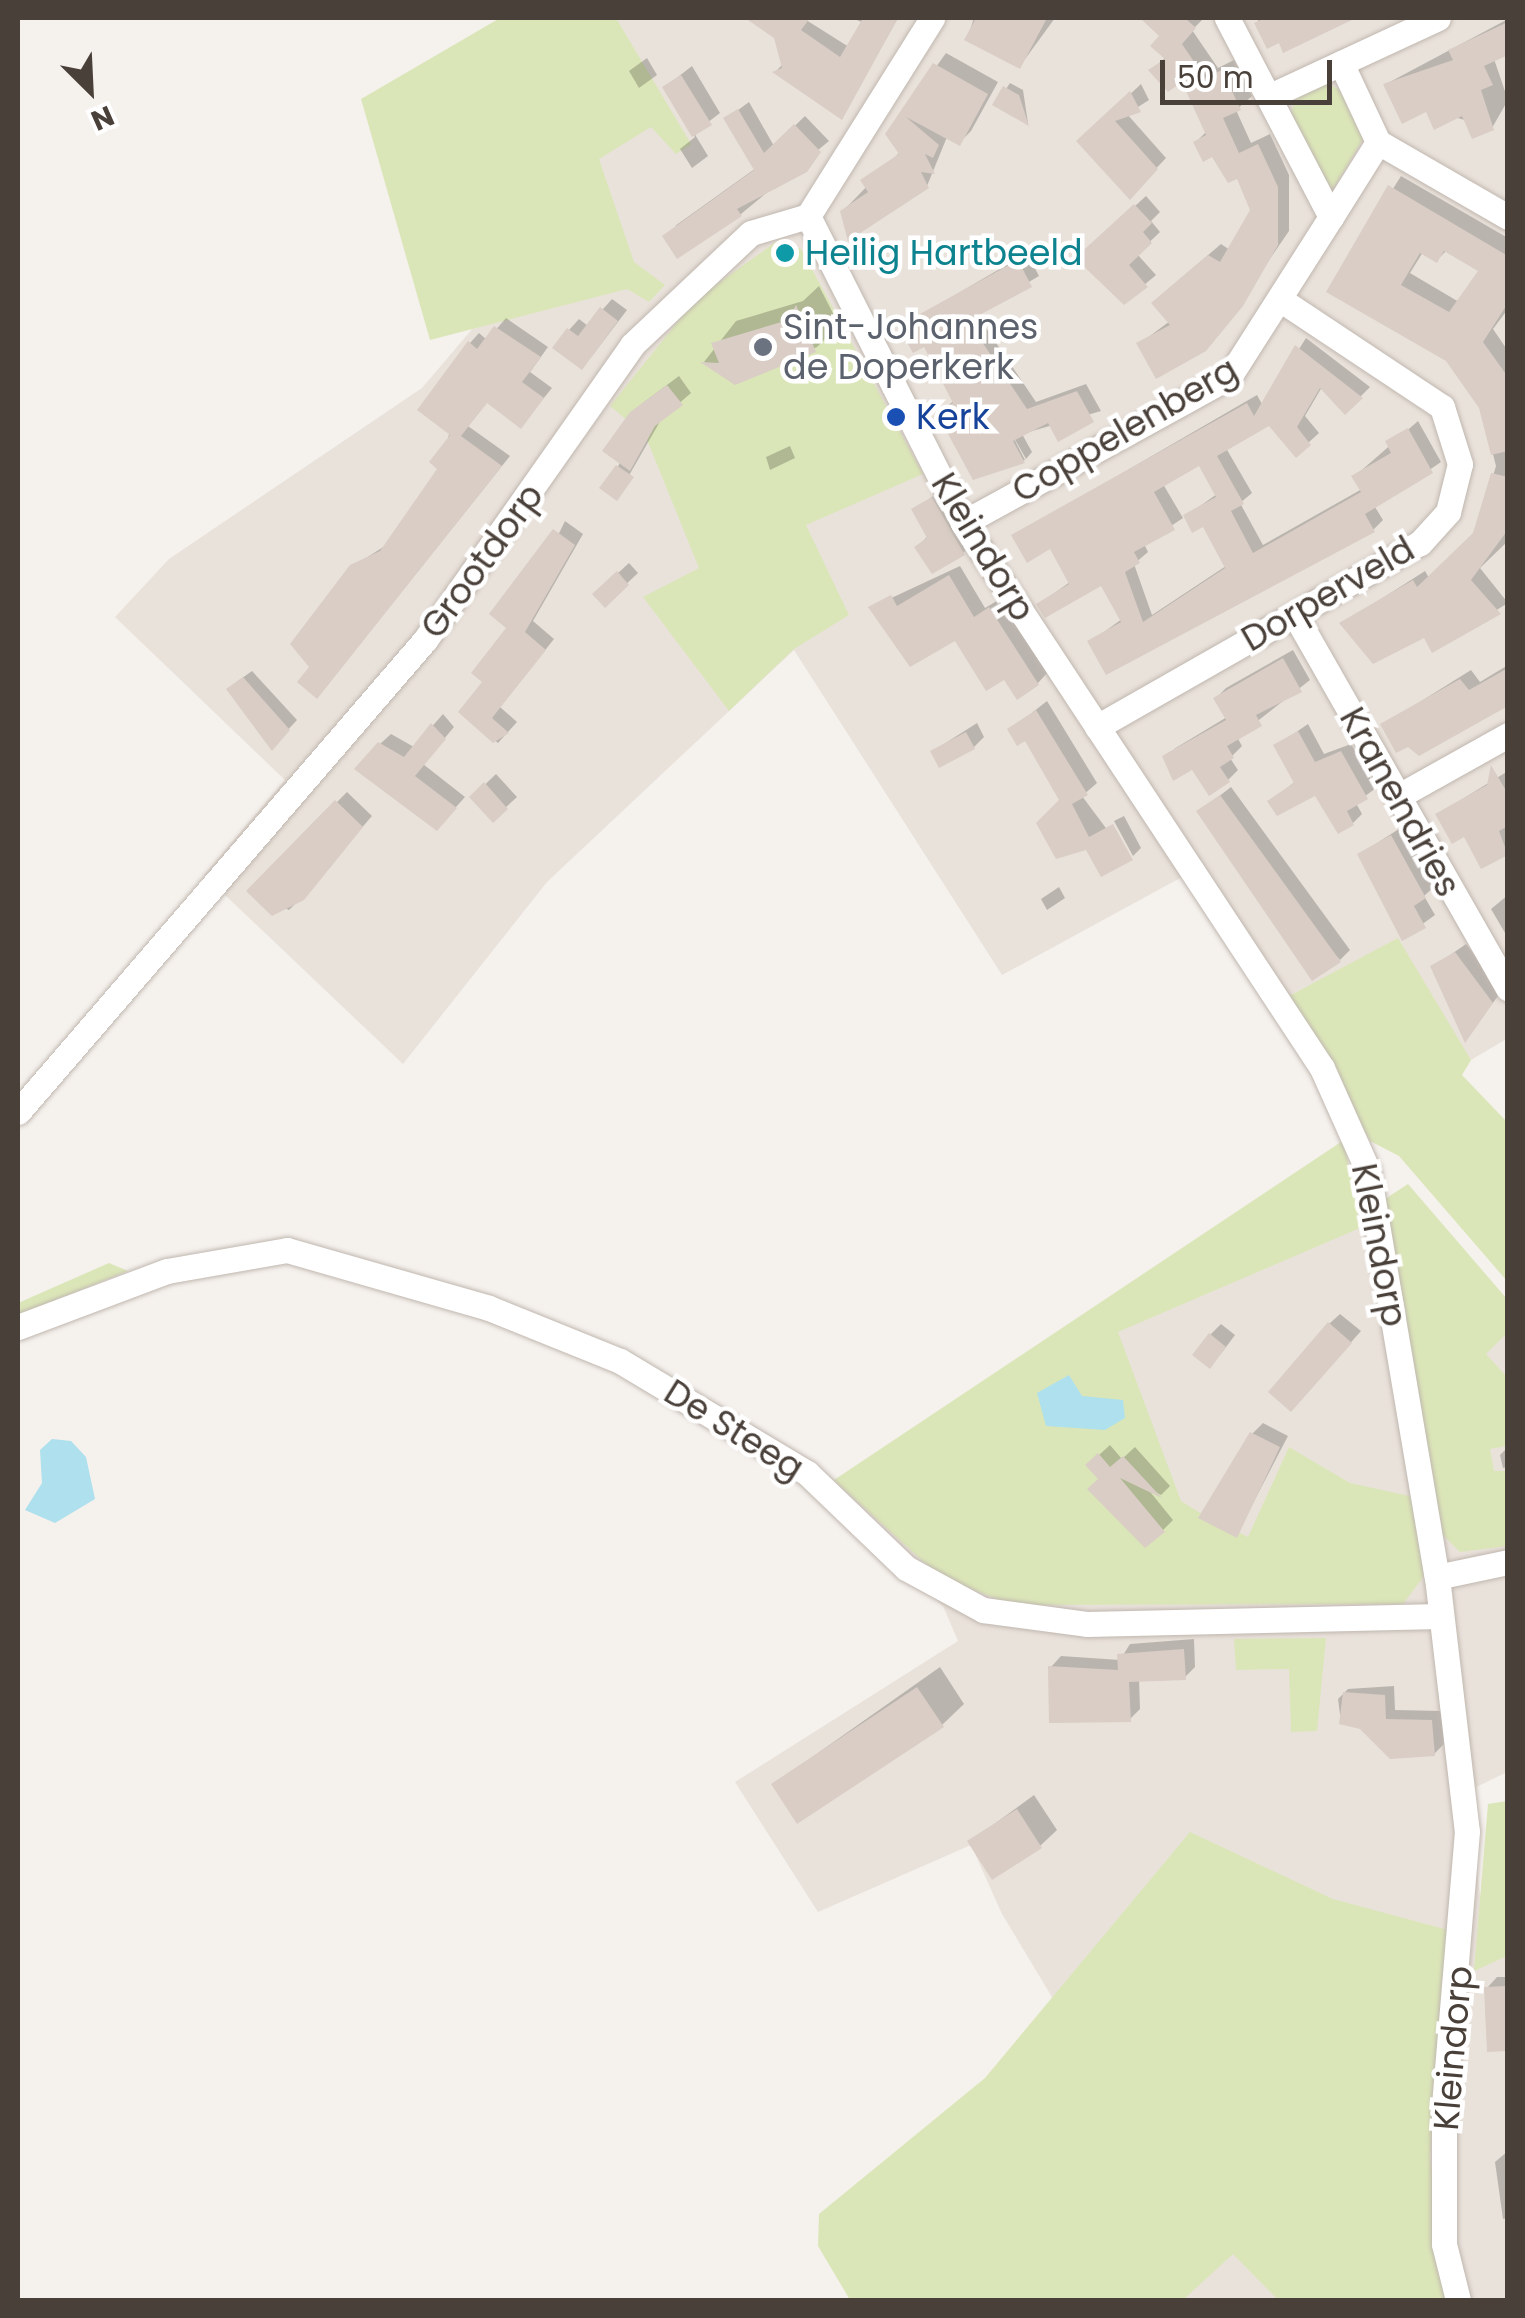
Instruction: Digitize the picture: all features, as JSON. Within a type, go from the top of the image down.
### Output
[{"type":"street","points":[[808,216],[932,18]]},
{"type":"street","points":[[1227,18],[1332,217]]},
{"type":"street","points":[[1270,96],[1438,18]]},
{"type":"street","points":[[1342,63],[1378,142],[1508,217]]},
{"type":"street","name":"Coppelenberg","points":[[964,523],[1229,378],[1284,302],[1378,142]]},
{"type":"street","name":"Kleindorp","points":[[808,216],[964,523],[1322,1068],[1360,1144],[1437,1577],[1467,1832],[1444,2106],[1444,2244],[1458,2300]]},
{"type":"street","name":"Grootdorp","points":[[18,1112],[425,640],[632,345],[751,233],[808,216]]},
{"type":"street","name":"Dorperveld","points":[[1097,727],[1420,543],[1448,512],[1460,464],[1442,407],[1420,386],[1284,302]]},
{"type":"street","name":"Kranendries","points":[[1294,614],[1506,988]]},
{"type":"street","points":[[1397,797],[1508,735]]},
{"type":"street","name":"De Steeg","points":[[18,1328],[167,1271],[227,1256],[303,1254],[489,1308],[620,1361],[807,1472],[906,1568],[983,1610],[1088,1624],[1439,1616]]},
{"type":"street","points":[[1437,1577],[1508,1562]]},
{"type":"shaded area","points":[[615,18],[1507,18],[1508,1038],[1471,1060],[1396,943],[1289,996],[1182,877],[1002,975],[794,650],[547,882],[403,1064],[204,875],[285,780],[115,617],[169,559],[422,388],[591,189]]},
{"type":"shaded area","points":[[1284,1203],[1365,1209],[1507,1319],[1507,1772],[1468,1791],[1486,1948],[1507,1939],[1507,2300],[1083,2300],[1200,2243],[1002,1914],[971,1845],[818,1912],[735,1782],[958,1641],[943,1606],[815,1496]]},
{"type":"green space","points":[[500,18],[616,18],[691,144],[676,154],[651,127],[599,159],[634,262],[665,285],[649,302],[627,289],[430,340],[361,99]]},
{"type":"green space","points":[[1325,82],[1340,90],[1363,139],[1331,193],[1290,115],[1298,94]]},
{"type":"green space","points":[[780,239],[801,249],[923,474],[806,525],[849,615],[794,649],[729,711],[643,597],[699,568],[645,435],[610,406],[696,299]]},
{"type":"green space","points":[[1398,938],[1471,1060],[1462,1075],[1507,1122],[1507,1281],[1399,1156],[1370,1141],[1289,996]]},
{"type":"green space","points":[[1344,1140],[1360,1228],[1118,1332],[1181,1501],[1197,1511],[1248,1537],[1289,1447],[1350,1483],[1414,1497],[1424,1576],[1403,1604],[1013,1605],[940,1577],[834,1480]]},
{"type":"green space","points":[[1408,1184],[1507,1299],[1507,1333],[1486,1354],[1507,1377],[1507,1446],[1490,1449],[1494,1471],[1507,1471],[1507,1546],[1460,1552],[1442,1534],[1385,1199]]},
{"type":"green space","points":[[109,1263],[128,1271],[18,1315],[18,1303]]},
{"type":"green space","points":[[1326,1638],[1317,1731],[1291,1732],[1289,1669],[1236,1670],[1234,1639]]},
{"type":"green space","points":[[1507,1801],[1507,1956],[1474,1971],[1488,1804]]},
{"type":"green space","points":[[1190,1832],[1333,1899],[1448,1930],[1430,2157],[1448,2300],[1278,2300],[1233,2254],[1183,2300],[850,2300],[818,2246],[819,2214],[985,2078]]},
{"type":"water","points":[[1069,1375],[1082,1396],[1123,1400],[1125,1418],[1105,1430],[1046,1426],[1037,1393]]},
{"type":"water","points":[[52,1439],[71,1441],[86,1457],[95,1499],[55,1523],[25,1510],[42,1483],[40,1450]]},
{"type":"building","points":[[745,18],[810,18],[801,30],[840,57],[863,18],[898,18],[842,120],[772,72],[782,68],[774,38]]},
{"type":"building","points":[[976,18],[1047,18],[1020,69],[964,40]]},
{"type":"building","points":[[1140,18],[1185,18],[1196,28],[1182,44],[1205,78],[1222,70],[1241,110],[1223,118],[1239,153],[1258,144],[1278,187],[1278,245],[1243,306],[1206,351],[1156,379],[1136,343],[1170,325],[1151,303],[1208,255],[1220,262],[1250,210],[1237,179],[1228,183],[1212,157],[1203,162],[1193,142],[1206,135],[1182,82],[1168,92],[1148,70],[1165,59],[1150,46],[1159,36]]},
{"type":"building","points":[[1265,18],[1356,18],[1283,53],[1279,43],[1267,49],[1254,23]]},
{"type":"building","points":[[1508,22],[1508,55],[1484,66],[1493,85],[1481,90],[1494,130],[1472,139],[1462,116],[1434,130],[1426,112],[1402,124],[1383,84],[1453,60],[1448,50]]},
{"type":"building","points":[[933,63],[988,94],[960,146],[906,117],[939,145],[933,158],[925,154],[935,174],[921,172],[929,188],[848,241],[840,211],[868,192],[860,180],[899,154],[885,134]]},
{"type":"building","points":[[681,75],[712,125],[692,137],[662,87]]},
{"type":"building","points":[[1003,86],[1019,95],[1029,126],[992,105]]},
{"type":"building","points":[[1130,91],[1141,112],[1115,121],[1158,169],[1130,200],[1076,141]]},
{"type":"building","points":[[738,109],[764,153],[794,124],[821,152],[807,172],[737,209],[742,216],[677,259],[662,236],[754,170],[723,118]]},
{"type":"building","points":[[1388,185],[1508,256],[1508,303],[1483,342],[1508,377],[1508,451],[1491,455],[1479,408],[1446,361],[1326,292]],"holes":[[[1444,251],[1478,271],[1449,312],[1401,285],[1420,253],[1437,263]]]},
{"type":"building","points":[[1134,204],[1152,223],[1143,232],[1152,243],[1129,265],[1148,287],[1124,305],[1075,258]]},
{"type":"building","points":[[1018,260],[1032,287],[968,321],[1027,409],[1077,391],[1094,422],[1058,442],[1048,423],[1013,441],[1025,463],[973,480],[936,412],[953,403],[924,347],[913,353],[898,326]]},
{"type":"building","name":"Sint-Johannes de Doperkerk","points":[[796,305],[816,352],[735,385],[700,362],[719,363],[711,343],[788,320]]},
{"type":"building","points":[[600,307],[618,321],[582,370],[552,348],[567,328],[578,336]]},
{"type":"building","points":[[494,326],[541,357],[522,382],[544,398],[521,429],[487,403],[461,436],[502,466],[317,699],[297,682],[309,667],[290,644],[350,565],[380,551],[437,469],[429,462],[450,435],[417,410],[468,341],[477,349]]},
{"type":"building","points":[[1295,345],[1363,398],[1345,415],[1320,388],[1297,427],[1311,445],[1296,458],[1269,426],[1217,456],[1244,504],[1231,511],[1253,553],[1361,492],[1351,476],[1391,453],[1385,441],[1408,428],[1433,473],[1365,514],[1375,532],[1106,675],[1087,641],[1121,622],[1101,586],[1045,618],[1036,604],[1069,584],[1050,549],[1027,563],[1011,535],[1247,403],[1254,416]],"holes":[[[1199,466],[1216,497],[1183,515],[1192,533],[1203,527],[1225,568],[1143,622],[1125,572],[1140,563],[1134,552],[1175,530],[1154,492]]]},
{"type":"building","points":[[667,385],[683,405],[655,426],[630,471],[602,451],[630,412]]},
{"type":"building","points":[[616,465],[634,477],[617,501],[599,488]]},
{"type":"building","points":[[1491,473],[1508,477],[1507,531],[1471,580],[1501,614],[1432,653],[1424,638],[1373,664],[1339,623],[1413,580],[1417,587],[1473,533]]},
{"type":"building","points":[[932,497],[965,555],[932,574],[914,547],[927,538],[911,509]]},
{"type":"building","points":[[553,529],[575,545],[525,632],[546,650],[492,718],[509,733],[493,743],[458,712],[482,682],[471,673],[506,628],[489,614]]},
{"type":"building","points":[[617,571],[629,585],[605,608],[592,594]]},
{"type":"building","points":[[949,575],[974,617],[989,607],[1039,685],[1017,700],[1004,680],[986,691],[955,641],[910,667],[868,607],[891,595],[897,606]]},
{"type":"building","points":[[1283,658],[1302,692],[1256,715],[1262,726],[1227,746],[1234,758],[1220,767],[1230,782],[1209,796],[1192,770],[1173,781],[1162,756],[1226,720],[1213,698]]},
{"type":"building","points":[[1508,668],[1508,706],[1419,756],[1408,747],[1396,753],[1380,724],[1460,679],[1469,690]]},
{"type":"building","points":[[243,677],[290,730],[272,751],[226,689]]},
{"type":"building","points":[[1036,710],[1088,795],[1072,804],[1089,837],[1113,824],[1133,860],[1101,877],[1086,850],[1056,859],[1036,823],[1059,800],[1025,741],[1017,746],[1007,729]]},
{"type":"building","points":[[431,723],[446,739],[415,776],[457,808],[437,831],[354,769],[378,742],[404,757]]},
{"type":"building","points":[[1298,731],[1315,762],[1341,751],[1368,799],[1347,811],[1354,825],[1338,834],[1315,796],[1277,816],[1267,801],[1294,783],[1273,745]]},
{"type":"building","points":[[966,732],[975,749],[939,768],[930,751]]},
{"type":"building","points":[[1491,765],[1508,794],[1508,826],[1499,831],[1508,855],[1481,869],[1464,837],[1452,844],[1435,814],[1487,785]]},
{"type":"building","points":[[484,782],[508,809],[493,823],[469,797]]},
{"type":"building","points":[[1220,795],[1341,962],[1312,981],[1196,811]]},
{"type":"building","points":[[335,800],[363,827],[304,900],[272,916],[246,891]]},
{"type":"building","points":[[1391,835],[1426,898],[1414,906],[1426,928],[1402,941],[1357,854]]},
{"type":"building","points":[[1455,952],[1493,1003],[1465,1043],[1430,966]]},
{"type":"building","points":[[1328,1322],[1352,1343],[1291,1412],[1268,1392]]},
{"type":"building","points":[[1209,1333],[1226,1347],[1210,1369],[1192,1355]]},
{"type":"building","points":[[1250,1432],[1280,1447],[1237,1538],[1198,1518]]},
{"type":"building","points":[[1098,1453],[1110,1467],[1123,1456],[1162,1498],[1120,1478],[1165,1532],[1145,1548],[1087,1489],[1098,1479],[1085,1465]]},
{"type":"building","points":[[1184,1649],[1186,1680],[1129,1682],[1131,1722],[1049,1723],[1048,1666],[1118,1670],[1117,1654]]},
{"type":"building","points":[[917,1687],[944,1727],[797,1824],[771,1784]]},
{"type":"building","points":[[1343,1692],[1385,1695],[1386,1719],[1432,1720],[1435,1756],[1390,1759],[1360,1729],[1339,1724]]},
{"type":"building","points":[[1017,1809],[1042,1848],[992,1880],[967,1841]]},
{"type":"building","points":[[1508,1986],[1508,2051],[1487,2052],[1484,1987]]},
{"type":"place","name":"Heilig Hartbeeld","points":[[785,253]]},
{"type":"place","name":"Sint-Johannes de Doperkerk","points":[[763,347]]},
{"type":"place","name":"Kerk","points":[[896,417]]}]
